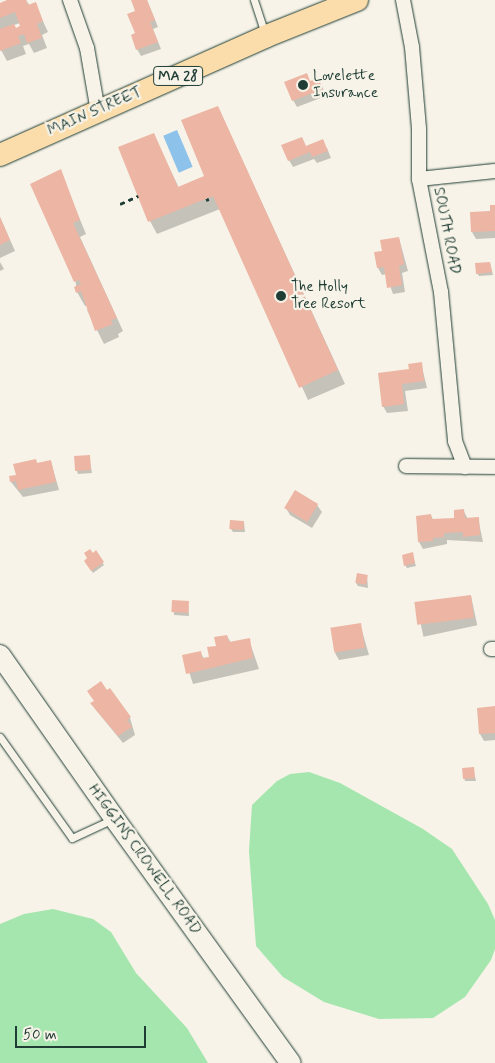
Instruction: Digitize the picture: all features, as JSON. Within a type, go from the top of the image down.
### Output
[{"type":"main road","name":"MAIN STREET","points":[[0,155],[267,36],[357,0]]},
{"type":"main road","name":"HIGGINS CROWELL ROAD","points":[[0,655],[114,818],[291,1063]]},
{"type":"street","points":[[70,0],[87,48],[98,112]]},
{"type":"street","name":"SOUTH ROAD","points":[[403,0],[412,47],[419,129],[419,178],[441,292],[454,441],[465,467]]},
{"type":"street","points":[[419,178],[495,171]]},
{"type":"street","points":[[406,466],[495,467]]},
{"type":"lane","points":[[254,0],[267,36]]},
{"type":"lane","points":[[0,736],[72,838],[114,818]]},
{"type":"path","points":[[120,204],[138,196]]},
{"type":"green space","points":[[309,772],[340,783],[423,829],[452,849],[488,904],[495,920],[495,949],[491,960],[465,997],[433,1018],[379,1019],[324,1002],[283,977],[256,946],[249,851],[252,805],[277,781],[290,774]]},
{"type":"green space","points":[[53,909],[93,919],[111,932],[136,973],[187,1028],[208,1063],[0,1063],[0,924],[24,914]]},
{"type":"water","points":[[177,130],[193,167],[179,173],[163,136]]},
{"type":"building","points":[[7,0],[26,0],[28,5],[36,2],[43,21],[37,24],[42,38],[27,43],[24,34],[18,36],[21,43],[0,51],[0,29],[14,24],[16,28],[20,26],[15,12],[0,18],[0,3]]},
{"type":"building","points":[[131,0],[147,0],[155,20],[150,22],[158,42],[136,50],[131,35],[135,33],[127,14],[135,11]]},
{"type":"building","name":"Lovelette Insurance","points":[[307,73],[310,81],[318,78],[323,89],[292,101],[284,82]]},
{"type":"building","name":"The Holly Tree Resort","points":[[218,106],[338,370],[299,388],[213,196],[148,222],[118,147],[154,133],[178,187],[204,176],[181,120]]},
{"type":"building","points":[[302,137],[306,146],[323,139],[328,151],[312,157],[310,152],[288,161],[281,145]]},
{"type":"building","points":[[61,169],[80,220],[73,223],[117,318],[111,320],[113,324],[95,331],[81,291],[76,293],[74,287],[81,284],[79,280],[74,282],[30,184]]},
{"type":"building","points":[[490,205],[495,205],[495,231],[471,232],[470,212],[490,211]]},
{"type":"building","points":[[0,217],[10,240],[0,245]]},
{"type":"building","points":[[399,237],[404,264],[399,266],[402,285],[387,288],[384,267],[377,268],[374,252],[382,251],[380,240]]},
{"type":"building","points":[[490,262],[492,272],[476,274],[475,263]]},
{"type":"building","points":[[422,362],[424,381],[402,384],[404,404],[382,407],[378,373],[409,369],[408,364]]},
{"type":"building","points":[[90,455],[91,470],[75,471],[74,456]]},
{"type":"building","points":[[36,459],[37,463],[51,460],[56,482],[18,490],[16,481],[10,482],[9,476],[16,475],[13,464]]},
{"type":"building","points":[[295,490],[318,504],[307,522],[284,508]]},
{"type":"building","points":[[464,509],[465,518],[479,517],[480,535],[463,537],[463,532],[444,533],[444,537],[433,538],[433,541],[418,542],[416,516],[431,514],[432,519],[454,518],[454,510]]},
{"type":"building","points":[[230,520],[244,521],[243,530],[229,529]]},
{"type":"building","points":[[90,549],[93,553],[96,550],[104,562],[91,571],[84,561],[87,558],[84,553]]},
{"type":"building","points":[[413,552],[415,563],[404,566],[402,555]]},
{"type":"building","points":[[357,573],[368,575],[366,585],[355,583]]},
{"type":"building","points":[[471,595],[474,618],[417,625],[414,602]]},
{"type":"building","points":[[172,600],[189,601],[188,613],[171,612]]},
{"type":"building","points":[[361,623],[365,648],[334,653],[330,628]]},
{"type":"building","points":[[227,635],[229,642],[250,638],[253,658],[186,674],[182,655],[201,651],[202,658],[209,657],[207,647],[216,646],[214,637]]},
{"type":"building","points":[[101,681],[107,690],[110,688],[131,717],[127,720],[132,727],[118,736],[90,703],[94,701],[87,691]]},
{"type":"building","points":[[495,706],[495,733],[479,734],[477,708]]},
{"type":"building","points":[[474,767],[475,778],[463,779],[462,768]]},
{"type":"place","name":"Lovelette Insurance","points":[[303,85]]},
{"type":"place","name":"The Holly Tree Resort","points":[[281,296]]}]
